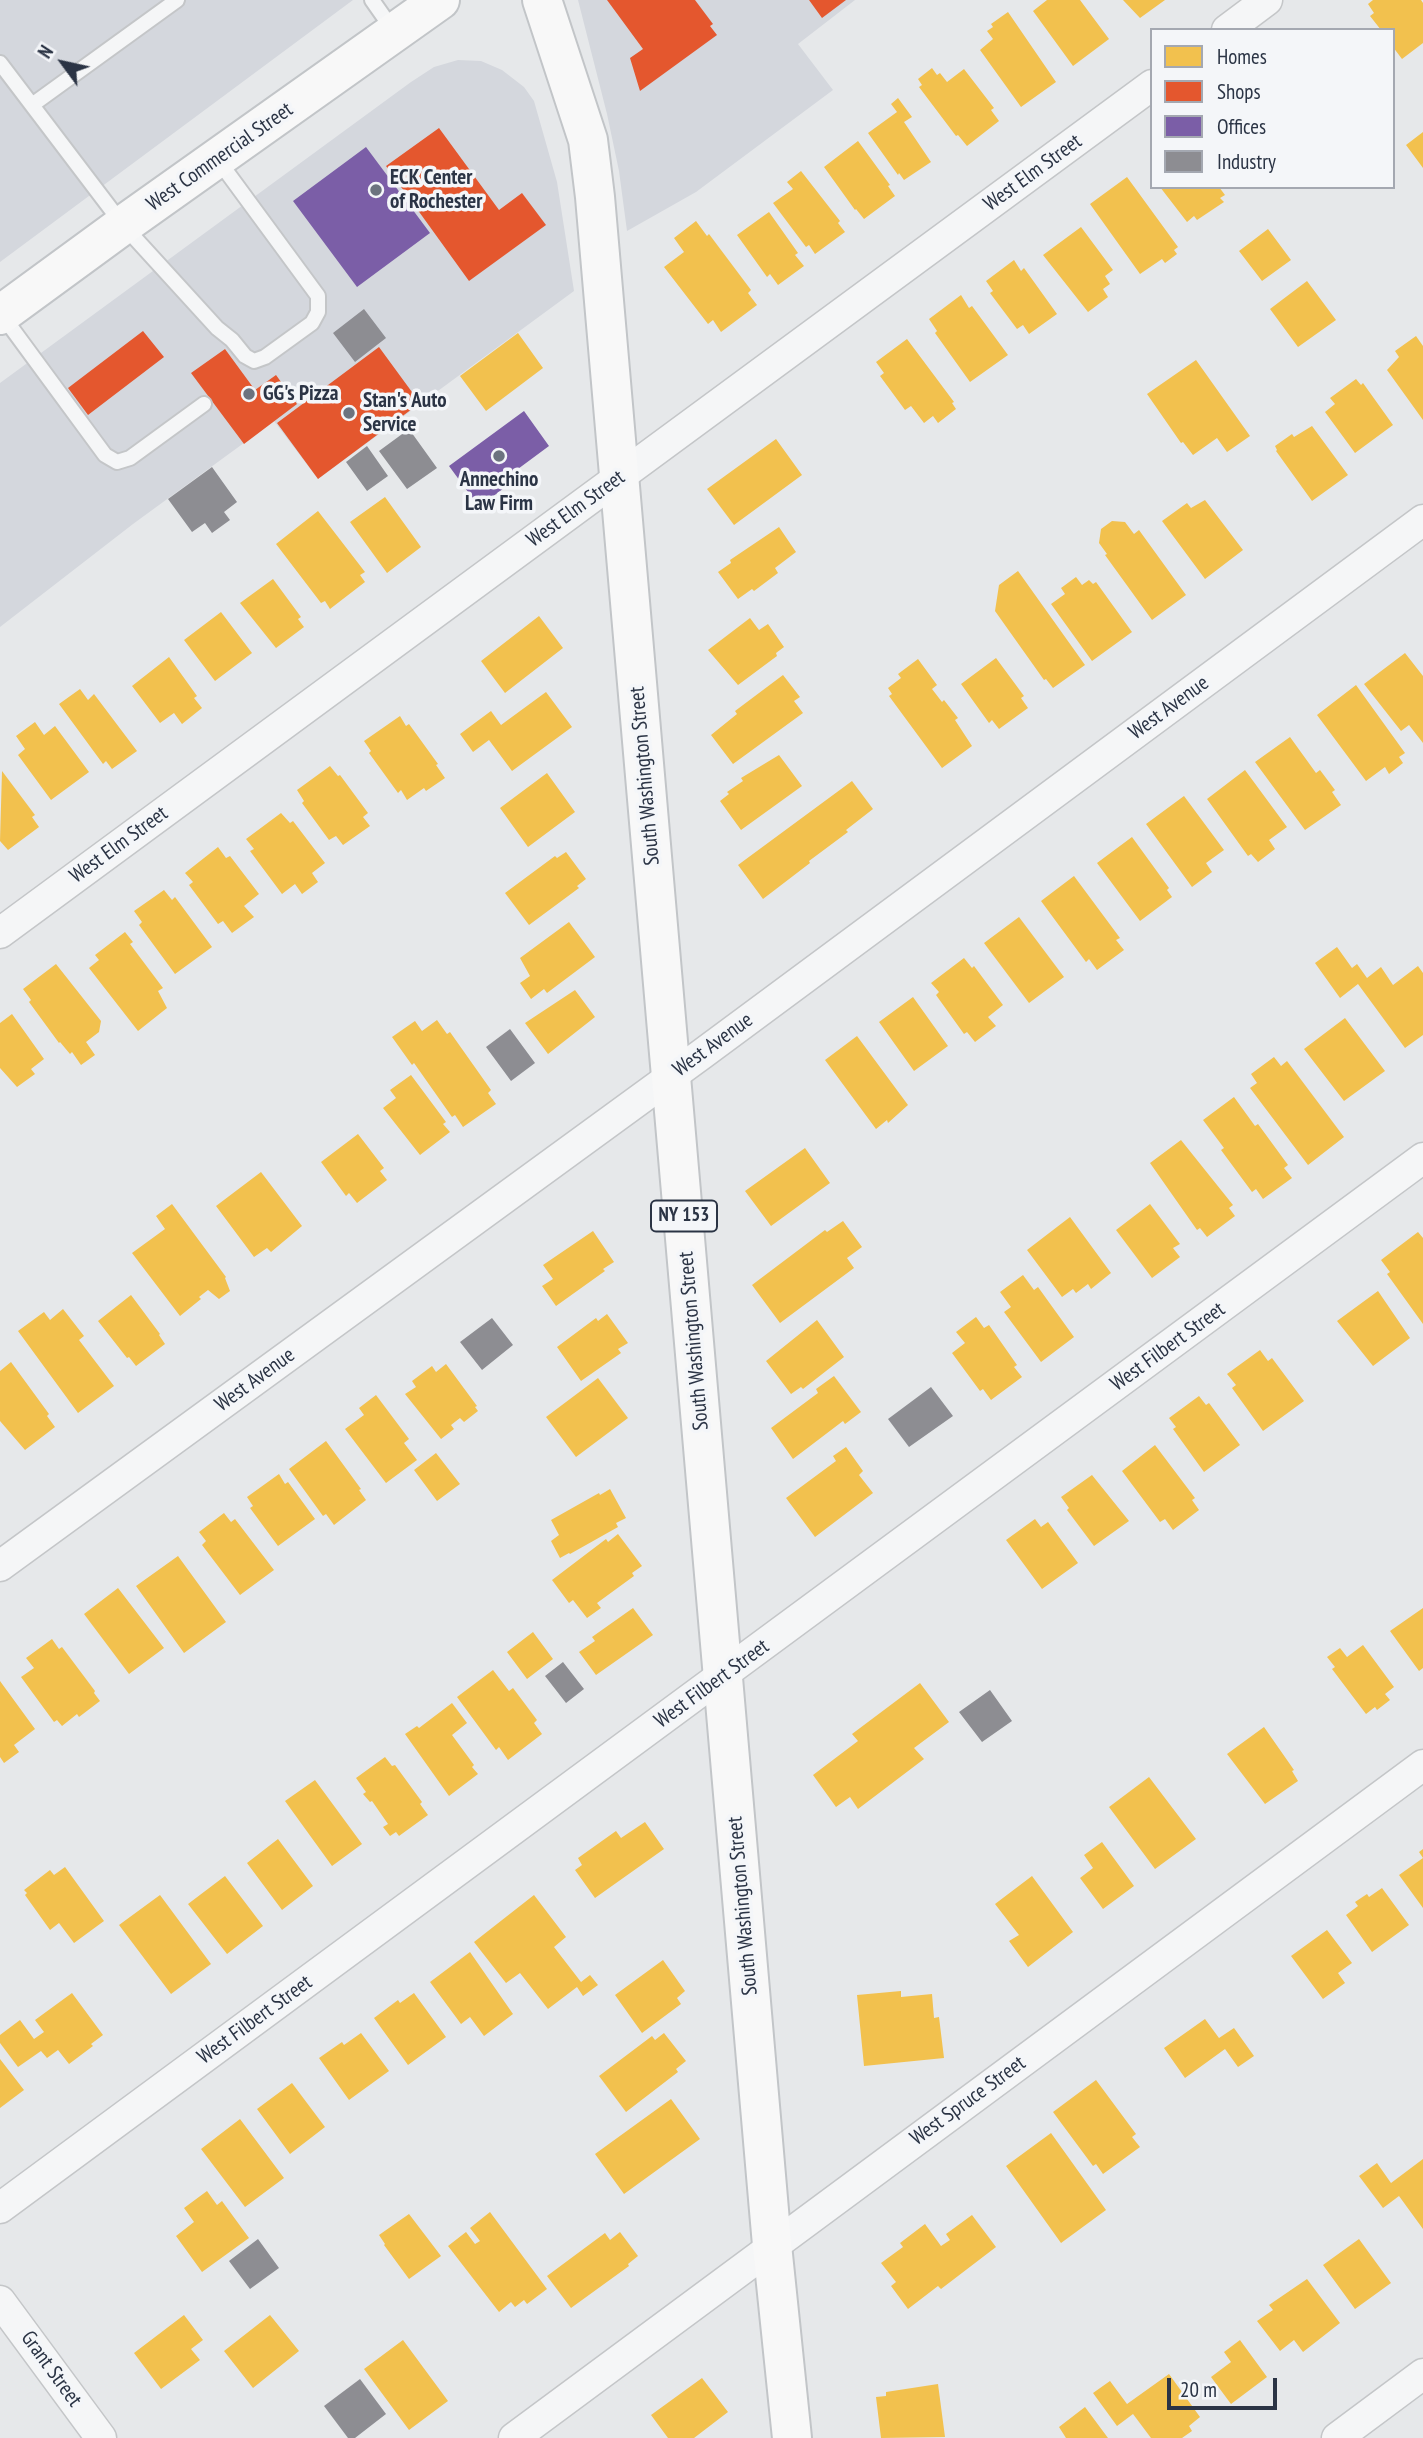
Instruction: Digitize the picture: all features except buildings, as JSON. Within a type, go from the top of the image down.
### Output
[{"type":"main road","name":"West Commercial Street","points":[[0,314],[440,0]]},
{"type":"main road","name":"South Washington Street","points":[[542,0],[588,140],[596,210],[772,2245],[792,2438]]},
{"type":"street","points":[[1230,28],[1267,0]]},
{"type":"street","name":"West Elm Street","points":[[0,933],[1150,86]]},
{"type":"street","name":"West Avenue","points":[[0,1566],[672,1076],[1423,520]]},
{"type":"street","name":"West Filbert Street","points":[[0,2208],[1423,1158]]},
{"type":"street","name":"West Spruce Street","points":[[514,2438],[1423,1765]]},
{"type":"street","name":"Grant Street","points":[[0,2301],[101,2438]]},
{"type":"street","points":[[1337,2438],[1423,2374]]},
{"type":"lane","points":[[32,105],[177,0]]},
{"type":"lane","points":[[372,0],[395,33]]},
{"type":"lane","points":[[0,63],[123,225],[217,328],[232,340],[245,356],[254,361],[265,357],[312,323],[318,312],[318,296],[218,158]]},
{"type":"lane","points":[[0,314],[105,455],[117,462],[130,458],[204,404]]},
{"type":"shaded area","points":[[0,0],[353,0],[0,262]]},
{"type":"shaded area","points":[[578,0],[855,0],[798,44],[833,90],[696,192],[627,231],[619,171],[607,114]]},
{"type":"shaded area","points":[[458,60],[481,61],[502,70],[524,87],[534,101],[557,182],[574,291],[318,479],[274,421],[133,524],[0,627],[0,383],[411,82],[434,67]]},
{"type":"place","name":"ECK Center of Rochester","points":[[376,190]]},
{"type":"place","name":"GG's Pizza","points":[[249,394]]},
{"type":"place","name":"Stan's Auto Service","points":[[349,413]]},
{"type":"place","name":"Annechino Law Firm","points":[[499,456]]}]
